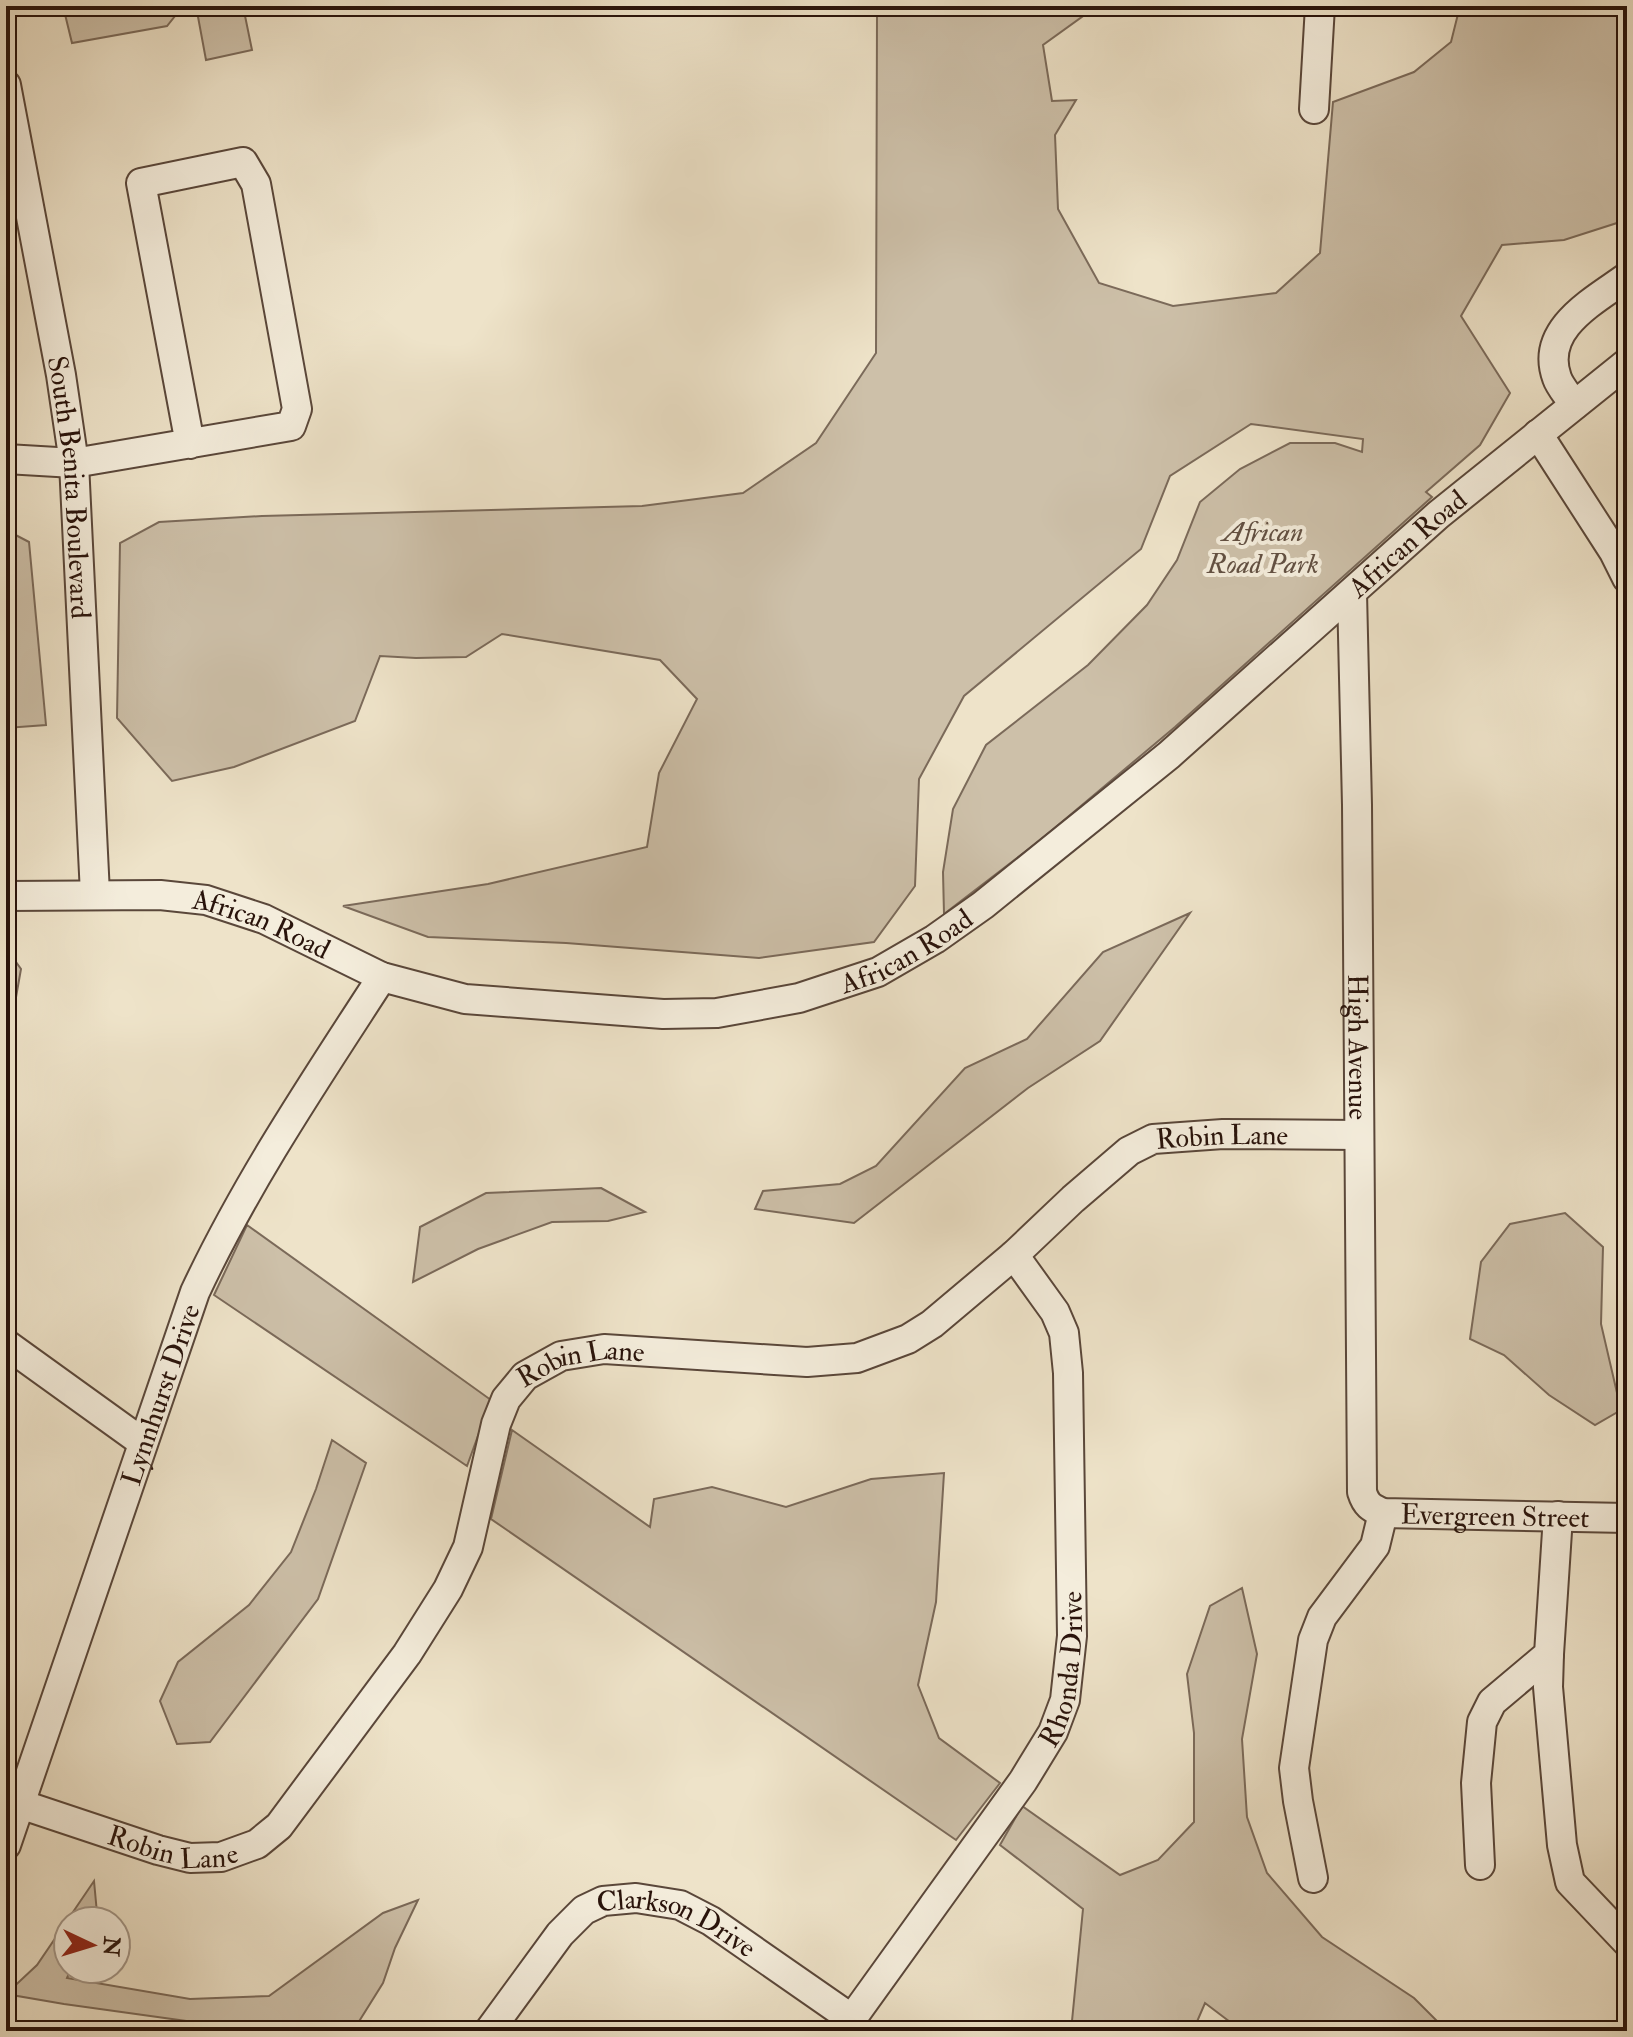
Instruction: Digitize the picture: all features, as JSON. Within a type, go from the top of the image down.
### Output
[{"type":"street","points":[[1314,109],[1319,18]]},
{"type":"street","name":"South Benita Boulevard","points":[[6,85],[61,375],[74,463],[95,894]]},
{"type":"street","points":[[7,456],[74,463],[190,444],[291,426],[297,409],[256,184],[243,162],[141,183],[190,444]]},
{"type":"street","points":[[1574,405],[1557,378],[1553,356],[1557,337],[1566,324],[1627,277]]},
{"type":"street","name":"African Road","points":[[6,896],[160,895],[206,900],[264,919],[382,977],[465,999],[663,1014],[717,1013],[799,998],[878,972],[935,939],[996,895],[1169,755],[1438,515],[1627,363]]},
{"type":"street","points":[[1538,434],[1614,552],[1627,578]]},
{"type":"street","name":"High Avenue","points":[[1352,593],[1357,805],[1362,1492],[1374,1508]]},
{"type":"street","name":"Lynnhurst Drive","points":[[6,1845],[195,1292],[218,1243],[280,1134],[382,977]]},
{"type":"street","name":"Robin Lane","points":[[20,1804],[190,1858],[221,1857],[257,1844],[279,1826],[407,1654],[448,1589],[468,1547],[496,1424],[506,1399],[525,1376],[561,1356],[604,1349],[807,1362],[857,1358],[908,1339],[932,1324],[1129,1151],[1153,1139],[1223,1134],[1359,1135]]},
{"type":"street","name":"Rhonda Drive","points":[[847,2025],[1023,1781],[1053,1732],[1065,1700],[1072,1636],[1068,1373],[1064,1333],[1055,1312],[1014,1255]]},
{"type":"street","points":[[6,1344],[142,1442]]},
{"type":"street","points":[[1313,1878],[1294,1768],[1313,1640],[1322,1617],[1375,1546],[1374,1508]]},
{"type":"street","name":"Evergreen Street","points":[[1374,1508],[1627,1518]]},
{"type":"street","points":[[1558,1516],[1548,1687],[1562,1845],[1570,1882],[1627,1942]]},
{"type":"street","points":[[1480,1865],[1476,1783],[1482,1722],[1492,1702],[1549,1654]]},
{"type":"street","name":"Clarkson Drive","points":[[489,2031],[560,1934],[584,1910],[603,1901],[636,1898],[680,1905],[711,1921],[847,2025]]},
{"type":"green space","points":[[63,6],[173,6],[175,16],[167,26],[72,43]]},
{"type":"green space","points":[[196,6],[243,6],[252,50],[206,60]]},
{"type":"green space","name":"African Road Park","points":[[872,6],[1092,6],[1090,11],[1043,45],[1052,101],[1076,100],[1055,135],[1058,209],[1099,283],[1173,306],[1276,293],[1320,253],[1333,102],[1414,72],[1451,42],[1460,6],[1627,6],[1627,215],[1620,222],[1564,240],[1502,245],[1461,316],[1510,393],[1480,445],[1426,492],[1432,497],[1175,727],[1038,842],[944,914],[943,872],[953,809],[986,745],[1088,665],[1147,605],[1177,560],[1200,502],[1240,469],[1290,443],[1335,443],[1362,452],[1363,439],[1251,424],[1170,476],[1141,549],[964,696],[919,779],[915,886],[874,942],[759,958],[566,943],[428,937],[343,906],[488,884],[647,847],[659,773],[697,699],[660,660],[502,634],[466,657],[380,656],[355,721],[234,767],[172,781],[117,718],[120,543],[159,522],[262,516],[642,506],[743,493],[816,443],[876,353],[877,15]]},
{"type":"green space","points":[[6,530],[29,542],[46,725],[6,728]]},
{"type":"green space","points":[[1190,913],[1100,1041],[1028,1088],[854,1223],[755,1209],[763,1191],[840,1184],[876,1166],[965,1068],[1027,1039],[1103,952]]},
{"type":"green space","points":[[6,948],[21,969],[15,1003],[6,1002]]},
{"type":"green space","points":[[601,1188],[645,1212],[608,1221],[552,1222],[478,1249],[413,1282],[420,1227],[486,1193]]},
{"type":"green space","points":[[1565,1213],[1603,1247],[1601,1324],[1621,1410],[1595,1425],[1549,1395],[1504,1355],[1470,1339],[1481,1262],[1510,1224]]},
{"type":"green space","points":[[247,1225],[491,1400],[467,1466],[214,1295]]},
{"type":"green space","points":[[512,1430],[650,1527],[654,1499],[712,1487],[786,1507],[871,1479],[944,1473],[936,1602],[918,1685],[939,1738],[1000,1783],[956,1840],[491,1519]]},
{"type":"green space","points":[[332,1440],[366,1463],[318,1599],[210,1742],[177,1744],[160,1701],[178,1662],[249,1605],[291,1552]]},
{"type":"green space","points":[[1242,1588],[1257,1654],[1242,1739],[1247,1817],[1267,1873],[1322,1937],[1414,1998],[1447,2031],[1242,2031],[1205,2003],[1193,2031],[1073,2031],[1083,1909],[1000,1845],[1022,1806],[1120,1875],[1158,1860],[1194,1822],[1194,1733],[1187,1674],[1210,1606]]},
{"type":"green space","points":[[94,1881],[96,1905],[78,1905]]},
{"type":"green space","points":[[418,1900],[395,1948],[383,1983],[353,2031],[226,2031],[215,2025],[6,1994],[37,1965],[52,1943],[52,1985],[108,1985],[190,1999],[269,1996],[383,1913]]}]
